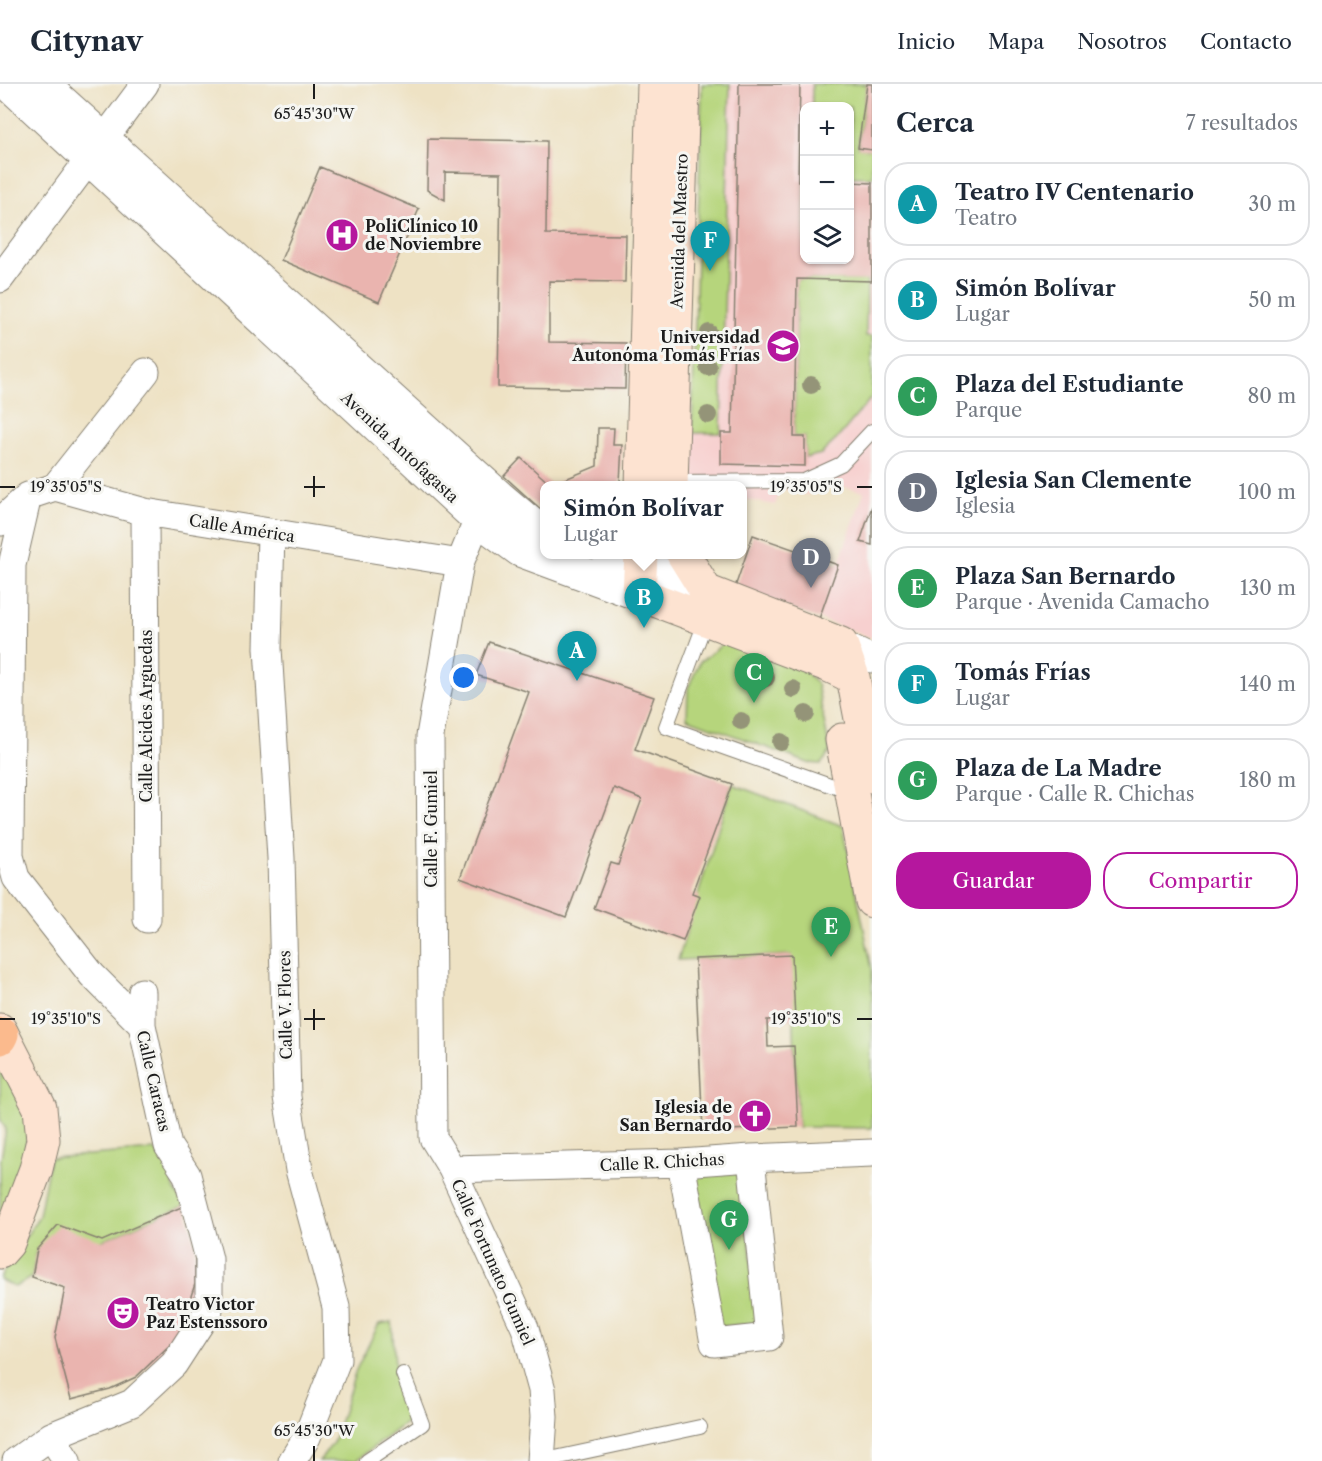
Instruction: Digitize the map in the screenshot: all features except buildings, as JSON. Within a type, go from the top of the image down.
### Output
[{"type":"main road","name":"Avenida del Maestro","points":[[654,84],[662,481]]},
{"type":"main road","name":"Avenida del Maestro","points":[[662,481],[683,84]]},
{"type":"main road","points":[[684,559],[706,605]]},
{"type":"main road","name":"Avenida Antofagasta","points":[[706,605],[853,664]]},
{"type":"main road","points":[[853,664],[872,901]]},
{"type":"main road","points":[[0,1252],[8,1243],[36,1169],[43,1140],[40,1108],[1,1034]]},
{"type":"street","name":"Avenida Antofagasta","points":[[9,84],[96,150],[489,508],[520,550],[540,554]]},
{"type":"street","name":"Avenida Antofagasta","points":[[42,84],[96,150]]},
{"type":"street","points":[[0,279],[145,84]]},
{"type":"street","points":[[0,522],[28,496],[55,487],[146,372]]},
{"type":"street","name":"Calle América","points":[[55,487],[145,512],[460,563]]},
{"type":"street","name":"Calle Caracas","points":[[16,1461],[51,1436],[132,1403],[174,1364],[209,1311],[209,1259],[187,1175],[168,1146],[142,1024],[92,975],[16,878],[10,856],[12,565],[28,496]]},
{"type":"street","name":"Avenida Antofagasta","points":[[489,508],[540,528]]},
{"type":"street","name":"Calle F. Gumiel","points":[[452,1169],[433,1138],[430,736],[460,563],[489,508]]},
{"type":"street","name":"Calle Alcides Arguedas","points":[[145,512],[147,919]]},
{"type":"street","name":"Calle V. Flores","points":[[271,533],[268,648],[282,858],[287,1097],[299,1170],[336,1307],[338,1360],[307,1437],[292,1461]]},
{"type":"street","name":"Avenida Antofagasta","points":[[569,559],[640,572]]},
{"type":"street","name":"Avenida Antofagasta","points":[[616,559],[706,605]]},
{"type":"street","points":[[142,992],[142,1024]]},
{"type":"street","name":"Calle R. Chichas","points":[[452,1169],[681,1163],[872,1153]]},
{"type":"street","points":[[681,1163],[714,1343],[770,1336],[751,1158]]},
{"type":"street","name":"Calle Fortunato Gumiel","points":[[452,1169],[525,1328],[542,1390],[544,1417],[541,1461]]},
{"type":"street","points":[[51,1436],[67,1461]]},
{"type":"lane","points":[[747,483],[804,481],[841,464],[872,431]]},
{"type":"lane","points":[[706,605],[666,728],[862,785]]},
{"type":"lane","points":[[367,1461],[422,1424],[403,1374]]},
{"type":"lane","points":[[541,1461],[700,1427]]},
{"type":"shaded area","name":"Universidad Autonóma Tomás Frías","points":[[702,84],[872,84],[872,638],[819,619],[864,492],[826,482],[807,495],[781,488],[775,505],[747,500],[747,481],[690,481]]},
{"type":"green space","points":[[702,84],[730,84],[721,433],[692,433]]},
{"type":"green space","points":[[812,84],[867,84],[858,147],[872,150],[872,177],[854,177],[854,102],[812,102]]},
{"type":"green space","points":[[797,279],[867,280],[866,336],[872,336],[872,397],[837,439],[821,454],[805,458],[805,437],[794,437]]},
{"type":"green space","points":[[729,639],[802,667],[817,684],[830,752],[821,764],[808,763],[687,718],[688,688],[700,662]]},
{"type":"green space","points":[[732,784],[843,826],[872,969],[872,1128],[798,1127],[791,955],[678,960]]},
{"type":"green space","points":[[0,1063],[30,1107],[24,1171],[0,1233],[0,1165],[6,1129],[0,1119]]},
{"type":"green space","points":[[155,1150],[170,1169],[174,1189],[186,1205],[102,1241],[37,1249],[32,1277],[15,1287],[0,1280],[39,1216],[50,1158]]},
{"type":"green space","points":[[741,1170],[759,1323],[717,1327],[696,1177]]},
{"type":"green space","points":[[392,1322],[396,1378],[409,1420],[355,1461],[319,1461],[333,1443],[356,1370],[379,1324]]},
{"type":"place","name":"PoliClínico 10 de Noviembre","points":[[342,235]]},
{"type":"place","name":"Tomás Frías","points":[[710,271]]},
{"type":"place","name":"Universidad Autonóma Tomás Frías","points":[[783,346]]},
{"type":"place","name":"Iglesia San Clemente","points":[[811,588]]},
{"type":"place","name":"Simón Bolívar","points":[[644,628]]},
{"type":"place","name":"Teatro IV Centenario","points":[[577,681]]},
{"type":"place","name":"Plaza del Estudiante","points":[[754,703]]},
{"type":"place","name":"Plaza San Bernardo","points":[[831,957]]},
{"type":"place","name":"Iglesia de San Bernardo","points":[[755,1116]]},
{"type":"place","name":"Plaza de La Madre","points":[[729,1250]]},
{"type":"place","name":"Teatro Victor Paz Estenssoro","points":[[123,1313]]}]
